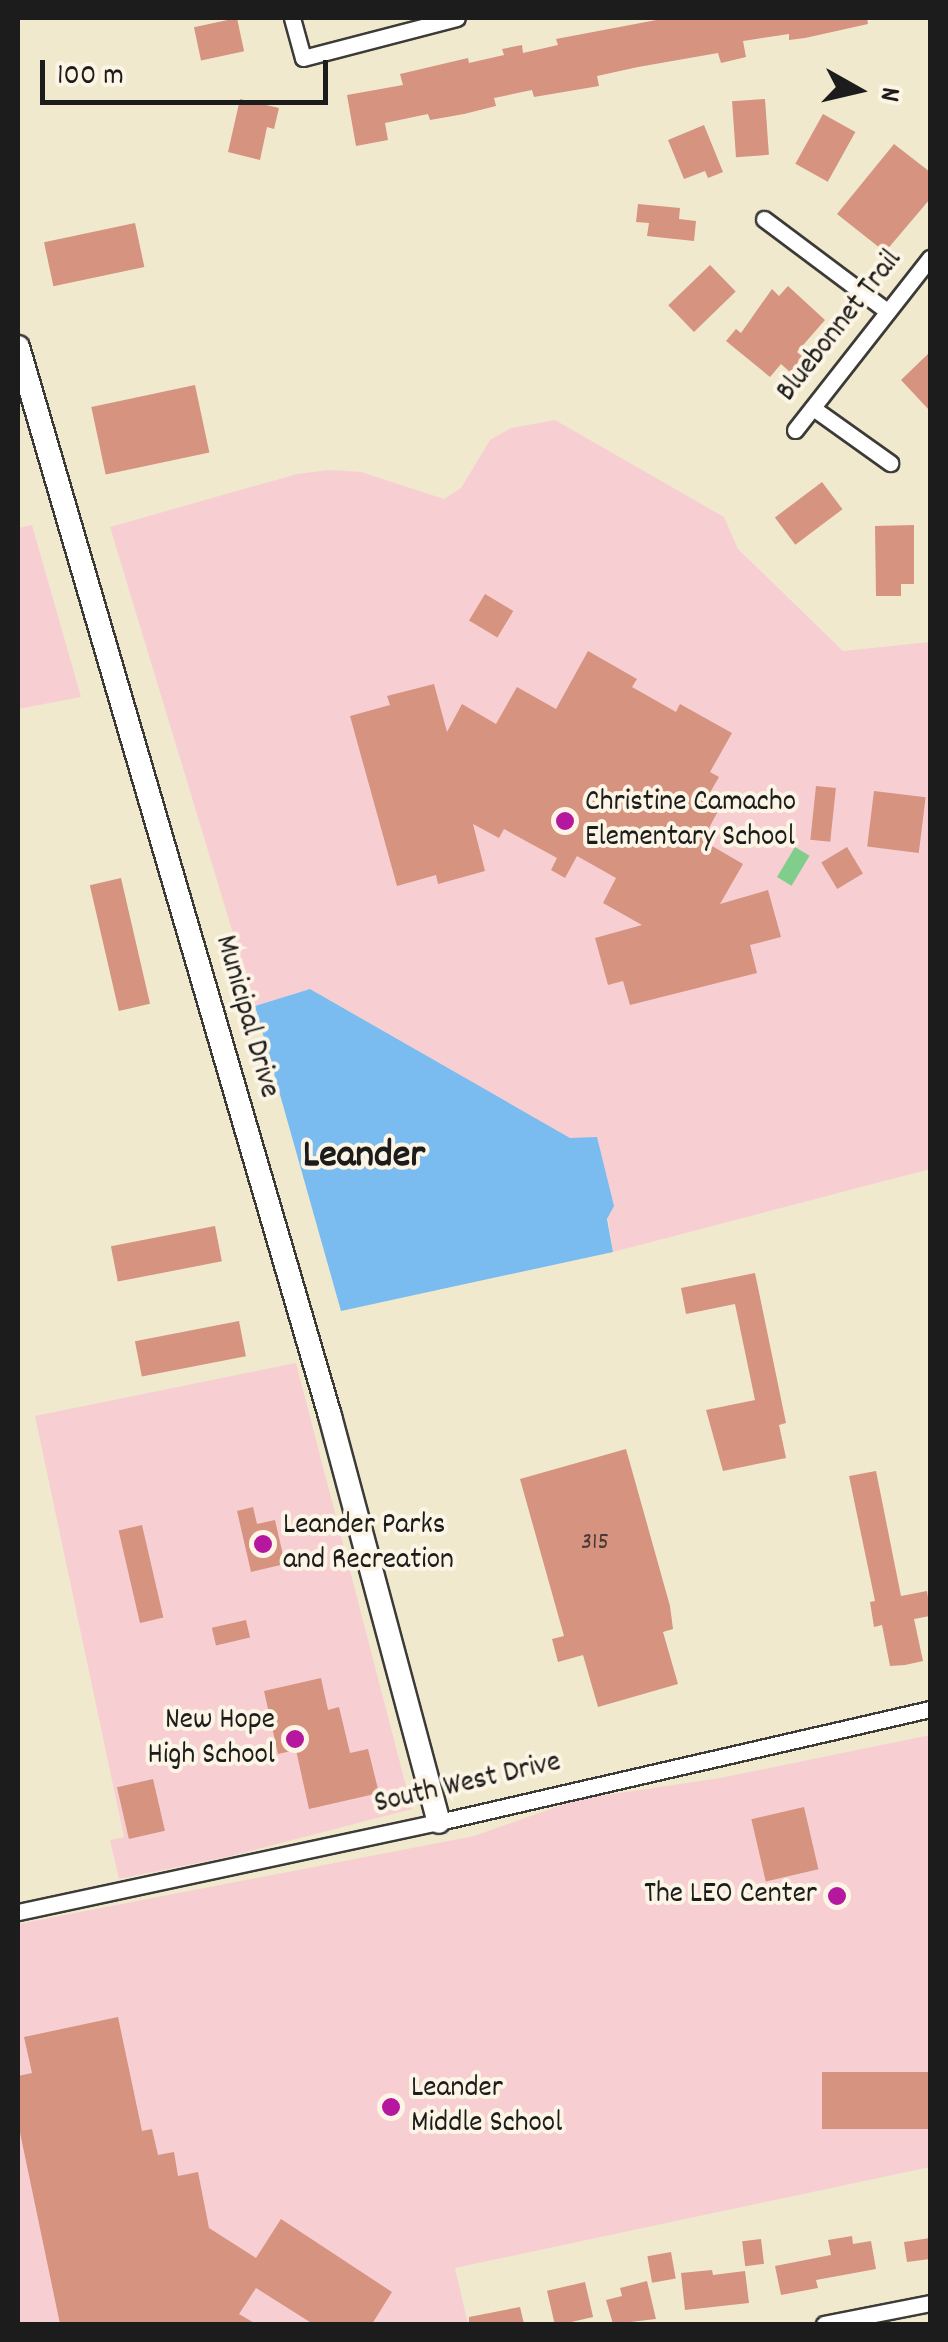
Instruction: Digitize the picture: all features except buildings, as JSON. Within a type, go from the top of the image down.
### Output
[{"type":"street","points":[[292,18],[302,58],[457,18]]},
{"type":"street","points":[[764,219],[887,311]]},
{"type":"street","name":"Bluebonnet Trail","points":[[796,430],[930,258]]},
{"type":"street","name":"Municipal Drive","points":[[18,348],[330,1416],[439,1822]]},
{"type":"street","points":[[813,408],[890,463]]},
{"type":"street","name":"South West Drive","points":[[18,1912],[439,1822],[930,1708]]},
{"type":"street","points":[[824,2324],[930,2304]]},
{"type":"shaded area","name":"Christine Camacho Elementary School","points":[[555,420],[724,517],[738,549],[843,651],[930,642],[930,1169],[613,1252],[596,1137],[571,1139],[310,989],[255,1006],[110,527],[297,474],[329,470],[361,472],[444,499],[461,488],[490,440],[511,428]]},
{"type":"shaded area","points":[[32,525],[81,697],[18,709],[18,528]]},
{"type":"shaded area","points":[[296,1363],[412,1809],[227,1857],[119,1879],[110,1840],[124,1837],[35,1416]]},
{"type":"shaded area","name":"Leander Middle School","points":[[930,1735],[930,2167],[455,2268],[468,2324],[18,2324],[18,1924],[474,1836],[579,1799],[720,1778]]},
{"type":"green space","points":[[795,847],[810,856],[792,886],[777,877]]},
{"type":"water","points":[[310,989],[570,1138],[597,1137],[614,1206],[607,1219],[613,1252],[341,1311],[255,1006]]},
{"type":"place","name":"Christine Camacho Elementary School","points":[[565,821]]},
{"type":"place","name":"Leander Parks and Recreation","points":[[263,1544]]},
{"type":"place","name":"New Hope High School","points":[[295,1739]]},
{"type":"place","name":"The LEO Center","points":[[837,1896]]},
{"type":"place","name":"Leander Middle School","points":[[391,2107]]},
{"type":"district","name":"Leander","points":[[364,1158]]}]
